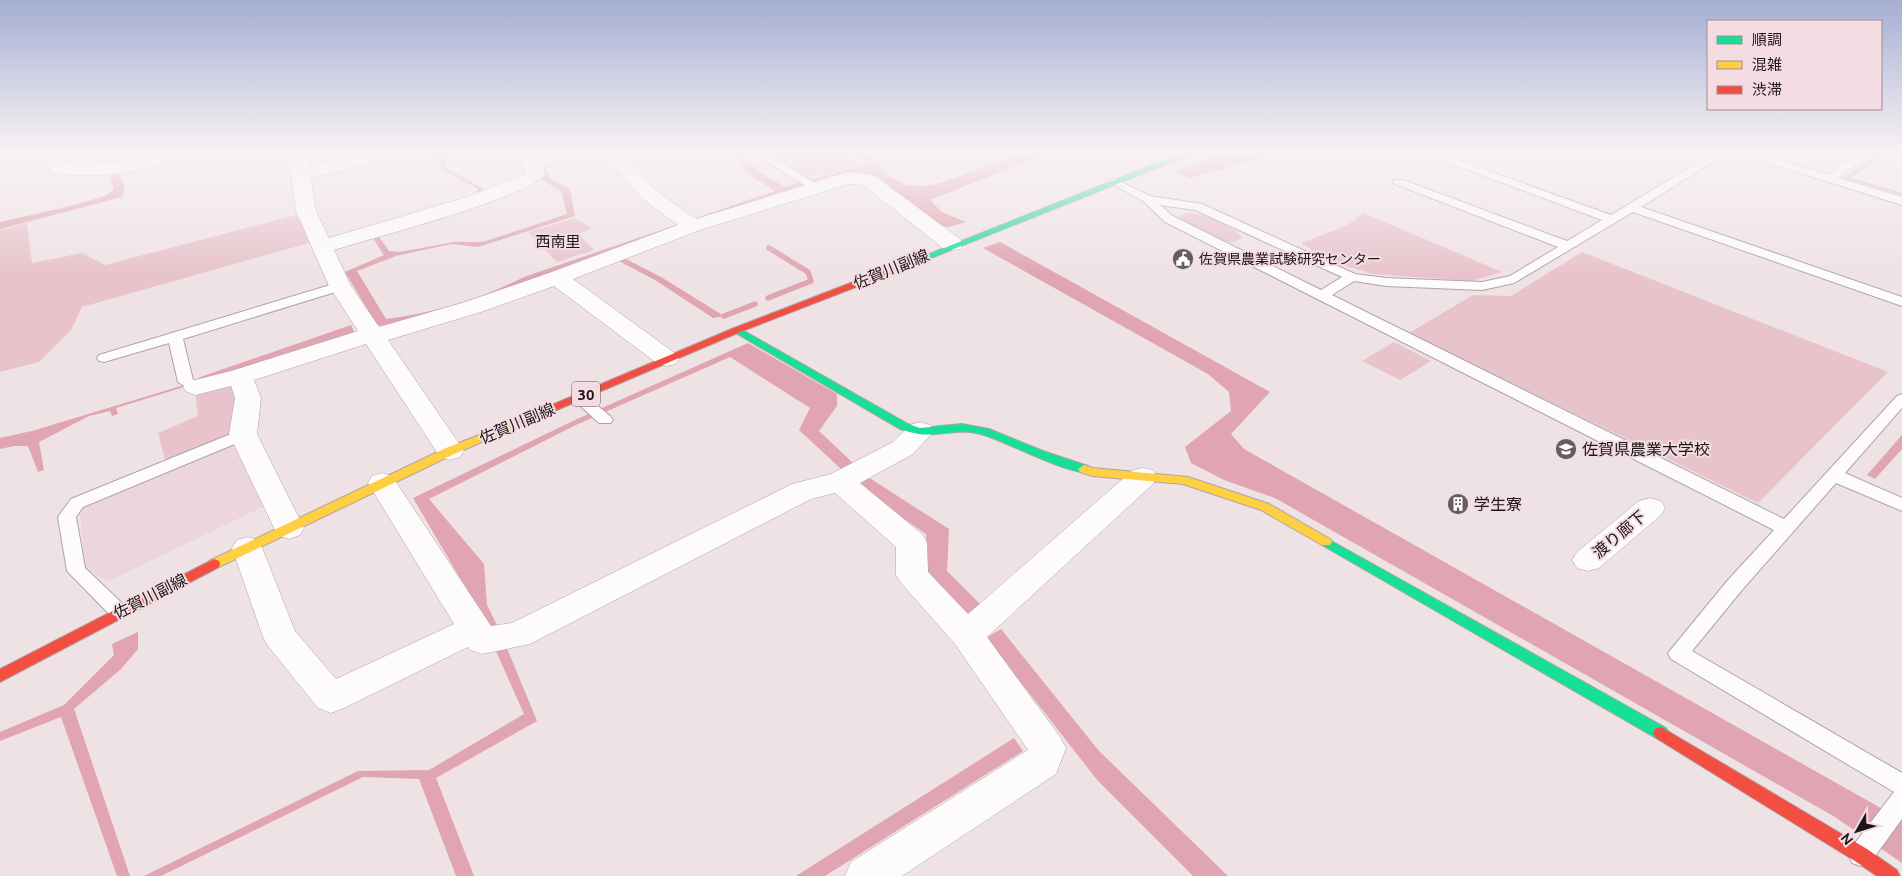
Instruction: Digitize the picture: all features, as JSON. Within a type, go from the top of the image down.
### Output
[{"type":"main road","name":"佐賀川副線","points":[[0,676],[119,612],[450,451],[736,330],[1084,194]]},
{"type":"main road","points":[[736,330],[904,427],[920,431],[962,427],[988,432],[1039,454],[1092,472],[1184,480],[1265,507],[1688,748],[1861,854],[1891,876]]},
{"type":"street","points":[[303,194],[306,211],[340,286],[450,451]]},
{"type":"street","points":[[322,247],[465,204],[491,194]]},
{"type":"street","points":[[648,194],[688,223]]},
{"type":"street","points":[[191,384],[240,376],[352,339],[395,331],[473,307],[558,278],[688,223],[795,194]]},
{"type":"street","points":[[886,194],[952,244]]},
{"type":"street","points":[[558,278],[667,359]]},
{"type":"street","points":[[240,376],[248,398],[244,434],[289,528]]},
{"type":"street","points":[[382,483],[482,641],[518,635],[802,491],[840,482],[903,448],[920,431]]},
{"type":"street","points":[[967,635],[1143,477]]},
{"type":"street","points":[[840,482],[912,543],[912,575],[967,635],[1047,748],[1043,762],[866,876]]},
{"type":"street","name":"渡り廊下","points":[[1588,560],[1650,508]]},
{"type":"street","points":[[248,548],[280,637],[331,698],[474,629]]},
{"type":"lane","points":[[1137,194],[1146,199],[1169,219],[1786,528]]},
{"type":"lane","points":[[1430,194],[1568,246]]},
{"type":"lane","points":[[1540,194],[1612,220]]},
{"type":"lane","points":[[1146,199],[1198,208],[1352,278],[1386,282],[1482,286],[1514,279],[1655,194]]},
{"type":"lane","points":[[1878,194],[1902,201]]},
{"type":"lane","points":[[1632,208],[1902,302]]},
{"type":"lane","points":[[1321,296],[1352,278]]},
{"type":"lane","points":[[104,358],[340,286]]},
{"type":"lane","points":[[175,337],[191,384]]},
{"type":"lane","points":[[579,397],[604,420]]},
{"type":"lane","points":[[1861,854],[1901,797],[1678,653],[1734,585],[1902,399]]},
{"type":"lane","points":[[119,612],[76,571],[67,517],[77,503],[244,434]]},
{"type":"lane","points":[[1834,475],[1902,505]]},
{"type":"shaded area","points":[[108,194],[123,194],[122,197],[0,229],[0,222],[67,207]]},
{"type":"shaded area","points":[[562,194],[571,194],[575,216],[478,247],[451,244],[396,256],[357,271],[386,319],[422,313],[457,304],[491,292],[524,277],[767,194],[784,194],[503,292],[385,326],[377,325],[345,272],[384,255],[371,235],[377,234],[389,251],[400,252],[454,242],[483,242],[567,214]]},
{"type":"shaded area","points":[[895,194],[945,194],[930,200],[942,212],[966,222],[949,227],[936,225]]},
{"type":"shaded area","points":[[1188,212],[1217,221],[1243,238],[1232,242],[1219,239],[1204,232],[1179,216]]},
{"type":"shaded area","points":[[1364,213],[1502,272],[1472,281],[1374,274],[1332,262],[1301,243],[1346,226]]},
{"type":"shaded area","points":[[296,215],[312,242],[82,307],[71,330],[39,362],[0,372],[0,230],[27,223],[32,263],[82,253],[105,265]]},
{"type":"shaded area","points":[[575,218],[592,228],[579,234],[594,250],[557,262],[528,232]]},
{"type":"shaded area","points":[[1000,242],[1270,392],[1231,434],[1244,449],[1902,820],[1902,863],[1835,817],[1275,498],[1224,480],[1191,463],[1185,447],[1231,411],[1229,392],[1208,374],[983,248]]},
{"type":"shaded area","points":[[1582,252],[1888,372],[1758,503],[1409,333],[1473,295],[1511,296]]},
{"type":"shaded area","points":[[622,257],[661,277],[724,316],[713,318],[655,280],[615,259]]},
{"type":"shaded area","points":[[351,325],[355,334],[116,408],[118,414],[112,416],[110,411],[89,416],[39,442],[44,470],[38,472],[28,446],[0,449],[0,438],[32,431],[184,385],[203,376]]},
{"type":"shaded area","points":[[1394,342],[1431,361],[1400,380],[1362,361]]},
{"type":"shaded area","points":[[748,343],[837,394],[837,406],[819,431],[868,477],[949,529],[947,571],[981,605],[966,615],[928,574],[926,534],[868,494],[799,430],[810,408],[730,357],[578,424],[429,499],[484,564],[487,605],[499,629],[488,631],[474,602],[413,498],[575,420]]},
{"type":"shaded area","points":[[230,381],[239,400],[234,434],[166,463],[158,433],[198,416],[195,391]]},
{"type":"shaded area","points":[[1902,435],[1902,449],[1875,479],[1867,475]]},
{"type":"shaded area","points":[[241,437],[275,501],[109,581],[84,568],[80,505]]},
{"type":"shaded area","points":[[1001,629],[1099,751],[1228,876],[1193,876],[1098,781],[986,638]]},
{"type":"shaded area","points":[[138,632],[138,649],[121,669],[74,709],[130,876],[117,876],[61,717],[0,741],[0,732],[64,705],[114,655],[112,644]]},
{"type":"shaded area","points":[[506,646],[537,721],[436,778],[474,876],[456,876],[419,779],[363,777],[161,876],[144,876],[358,771],[429,770],[524,714],[495,649]]},
{"type":"shaded area","points":[[1014,738],[1023,751],[825,876],[796,876]]},
{"type":"waterway","points":[[768,298],[811,281],[808,272],[769,248]]},
{"type":"waterway","points":[[724,316],[755,304]]},
{"type":"traffic: fast","points":[[923,258],[1086,194]]},
{"type":"traffic: fast","points":[[737,330],[904,427],[920,431],[962,427],[989,432],[1039,454],[1084,469]]},
{"type":"traffic: fast","points":[[1326,542],[1661,733]]},
{"type":"traffic: slow","points":[[214,564],[450,451],[520,422]]},
{"type":"traffic: slow","points":[[1084,469],[1092,472],[1184,480],[1265,507],[1326,542]]},
{"type":"traffic: jam","points":[[520,422],[737,330],[923,258]]},
{"type":"traffic: jam","points":[[0,676],[214,564]]},
{"type":"traffic: jam","points":[[1661,733],[1861,855],[1891,876]]},
{"type":"place","name":"佐賀県農業試験研究センター","points":[[1183,259]]},
{"type":"place","name":"佐賀県農業大学校","points":[[1566,449]]},
{"type":"place","name":"学生寮","points":[[1458,504]]},
{"type":"district","name":"西南里","points":[[558,241]]}]
